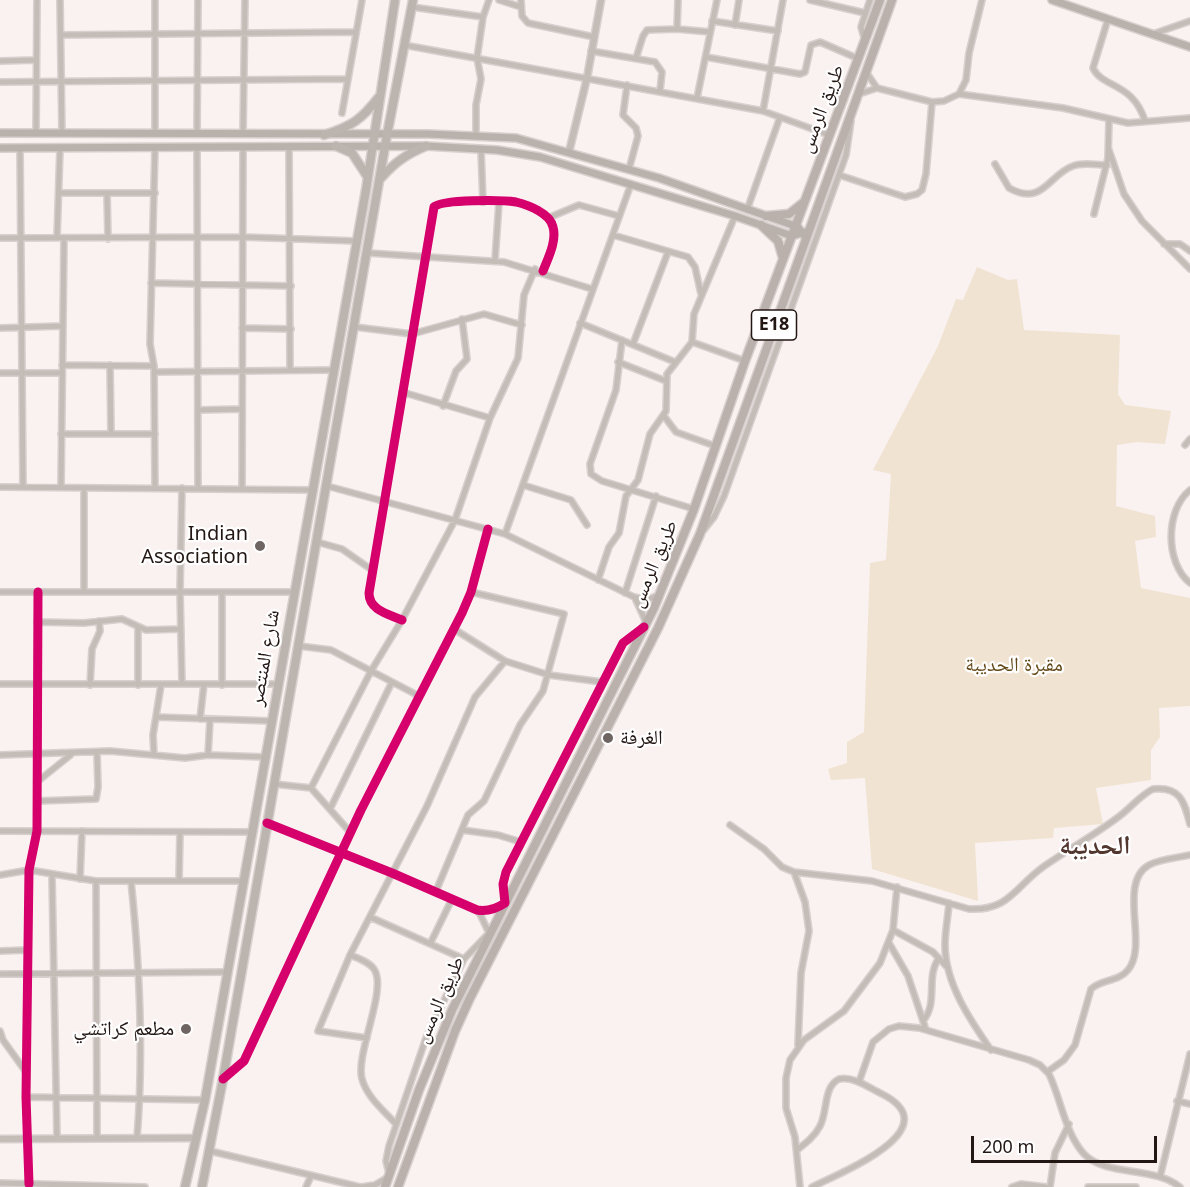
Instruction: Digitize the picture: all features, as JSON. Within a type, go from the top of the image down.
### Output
[{"type":"highway","name":"طريق الرمس","points":[[385,1187],[452,1010],[660,595],[694,509],[745,361],[880,0]]},
{"type":"highway","name":"طريق الرمس","points":[[398,1187],[455,1032],[475,987],[658,628],[700,534],[806,233],[892,0]]},
{"type":"highway","points":[[766,216],[789,214],[806,199]]},
{"type":"highway","points":[[761,225],[778,241],[783,260]]},
{"type":"main road","name":"شارع المنتصر","points":[[185,1187],[205,1100],[356,241],[395,0]]},
{"type":"main road","points":[[1052,0],[1190,47]]},
{"type":"main road","name":"شارع المنتصر","points":[[202,1187],[223,1079],[387,135],[413,4]]},
{"type":"main road","points":[[324,135],[348,127],[365,115],[381,94]]},
{"type":"main road","points":[[0,133],[476,134],[533,141],[669,181],[796,226],[806,233]]},
{"type":"main road","points":[[336,146],[352,153],[367,176]]},
{"type":"main road","points":[[0,148],[243,149],[426,146],[520,153],[631,184],[792,236],[806,233]]},
{"type":"main road","points":[[381,178],[393,163],[426,146]]},
{"type":"main road","points":[[631,184],[638,183],[662,191],[667,189],[669,181]]},
{"type":"street","points":[[36,134],[37,0]]},
{"type":"street","points":[[60,0],[62,134]]},
{"type":"street","points":[[155,0],[155,134]]},
{"type":"street","points":[[197,133],[198,0]]},
{"type":"street","points":[[243,134],[245,0]]},
{"type":"street","points":[[342,112],[362,0]]},
{"type":"street","points":[[476,134],[476,105],[481,79],[477,58],[483,17],[489,0]]},
{"type":"street","points":[[499,0],[521,8]]},
{"type":"street","points":[[521,0],[522,16],[528,23],[594,36]]},
{"type":"street","points":[[569,152],[587,78],[601,0]]},
{"type":"street","points":[[677,29],[678,0]]},
{"type":"street","points":[[697,98],[717,0]]},
{"type":"street","points":[[735,25],[739,0]]},
{"type":"street","points":[[764,111],[783,0]]},
{"type":"street","points":[[810,0],[865,13]]},
{"type":"street","points":[[865,42],[861,27],[870,0]]},
{"type":"street","points":[[959,94],[966,81],[969,53],[982,0]]},
{"type":"street","points":[[413,4],[483,17]]},
{"type":"street","points":[[1108,18],[1093,68],[1099,76],[1137,100],[1146,121]]},
{"type":"street","points":[[712,21],[778,31]]},
{"type":"street","points":[[1153,34],[1190,21]]},
{"type":"street","points":[[636,57],[647,30],[677,29],[710,32]]},
{"type":"street","points":[[61,35],[356,32]]},
{"type":"street","points":[[706,57],[803,74],[812,45],[820,42],[859,59]]},
{"type":"street","points":[[404,45],[764,111],[829,135]]},
{"type":"street","points":[[591,51],[636,57],[658,65],[662,72],[660,91]]},
{"type":"street","points":[[0,61],[36,60]]},
{"type":"street","points":[[866,72],[877,88]]},
{"type":"street","points":[[0,82],[347,79]]},
{"type":"street","points":[[627,85],[623,115],[626,121],[636,128],[638,136],[629,169]]},
{"type":"street","points":[[858,95],[877,88],[932,102],[944,101],[959,94],[1063,108],[1128,123],[1190,118]]},
{"type":"street","points":[[839,175],[905,197],[917,194],[922,190],[926,174],[932,102]]},
{"type":"street","points":[[700,534],[714,517],[724,496],[839,175],[849,140],[850,116]]},
{"type":"street","points":[[747,210],[780,117]]},
{"type":"street","points":[[1094,214],[1107,165],[1109,120]]},
{"type":"street","points":[[289,147],[290,370]]},
{"type":"street","points":[[20,148],[23,487]]},
{"type":"street","points":[[60,148],[61,487]]},
{"type":"street","points":[[155,148],[150,344],[154,369],[155,488]]},
{"type":"street","points":[[197,148],[198,488]]},
{"type":"street","points":[[242,489],[243,149]]},
{"type":"street","points":[[481,150],[483,202]]},
{"type":"street","points":[[1109,150],[1124,194],[1146,226],[1190,269]]},
{"type":"street","points":[[995,164],[1009,188],[1032,193],[1043,190],[1071,166],[1107,165]]},
{"type":"street","points":[[505,534],[631,184]]},
{"type":"street","points":[[59,193],[154,193]]},
{"type":"street","points":[[107,193],[108,239]]},
{"type":"street","points":[[495,260],[500,202]]},
{"type":"street","points":[[402,620],[371,604],[369,593],[432,213],[437,204],[500,202],[523,204],[548,218],[554,235],[543,272]]},
{"type":"street","points":[[548,218],[579,205],[620,216]]},
{"type":"street","points":[[598,580],[609,546],[619,533],[625,500],[630,489],[638,480],[650,434],[654,425],[663,416],[667,405],[666,381],[675,362],[692,342],[694,314],[735,216]]},
{"type":"street","points":[[613,235],[692,261],[701,296]]},
{"type":"street","points":[[0,238],[243,237],[356,241]]},
{"type":"street","points":[[1164,244],[1180,244],[1190,251]]},
{"type":"street","points":[[633,344],[668,252]]},
{"type":"street","points":[[368,253],[495,260],[535,269],[592,289]]},
{"type":"street","points":[[311,788],[370,671],[402,620],[455,520],[500,392],[513,370],[522,325],[524,295],[535,269]]},
{"type":"street","points":[[151,283],[291,286]]},
{"type":"street","points":[[355,327],[412,334],[484,314],[522,325]]},
{"type":"street","points":[[443,406],[456,371],[467,359],[462,319]]},
{"type":"street","points":[[580,322],[675,362]]},
{"type":"street","points":[[0,328],[62,326]]},
{"type":"street","points":[[242,328],[291,329]]},
{"type":"street","points":[[622,340],[612,408],[590,468],[591,474],[602,481],[694,509]]},
{"type":"street","points":[[692,342],[745,361]]},
{"type":"street","points":[[618,362],[666,381]]},
{"type":"street","points":[[62,365],[110,365],[198,371],[333,370]]},
{"type":"street","points":[[110,365],[111,434]]},
{"type":"street","points":[[0,373],[62,373]]},
{"type":"street","points":[[402,392],[443,406],[490,418]]},
{"type":"street","points":[[198,410],[242,409]]},
{"type":"street","points":[[663,416],[676,432],[716,447]]},
{"type":"street","points":[[62,434],[155,434]]},
{"type":"street","points":[[1185,445],[1190,439]]},
{"type":"street","points":[[523,485],[571,500],[580,510],[587,525]]},
{"type":"street","points":[[327,486],[383,499],[505,534],[634,597],[647,600],[660,595]]},
{"type":"street","points":[[0,487],[312,490]]},
{"type":"street","points":[[84,488],[84,591]]},
{"type":"street","points":[[182,488],[180,591],[182,684]]},
{"type":"street","points":[[1190,492],[1183,495],[1173,515],[1173,553],[1178,570],[1190,583]]},
{"type":"street","points":[[625,593],[656,496]]},
{"type":"street","points":[[223,1079],[244,1061],[350,832],[454,629],[471,592],[488,529]]},
{"type":"street","points":[[317,542],[342,549],[372,570]]},
{"type":"street","points":[[0,592],[293,592]]},
{"type":"street","points":[[29,1184],[26,1097],[28,870],[37,831],[38,592]]},
{"type":"street","points":[[222,592],[222,685]]},
{"type":"street","points":[[436,891],[468,815],[484,801],[520,725],[543,691],[564,614],[471,592]]},
{"type":"street","points":[[267,823],[436,891],[477,910],[489,911],[505,903],[504,876],[521,842],[626,639],[645,625],[642,609],[634,597]]},
{"type":"street","points":[[38,622],[122,619],[138,628],[181,629]]},
{"type":"street","points":[[90,685],[92,648],[100,631],[99,621]]},
{"type":"street","points":[[138,628],[138,685]]},
{"type":"street","points":[[454,629],[505,661],[549,675],[602,682]]},
{"type":"street","points":[[299,645],[332,650],[420,696]]},
{"type":"street","points":[[368,1038],[318,1031],[350,955],[427,806],[475,698],[505,661]]},
{"type":"street","points":[[330,809],[392,682]]},
{"type":"street","points":[[0,684],[277,684]]},
{"type":"street","points":[[154,755],[161,684]]},
{"type":"street","points":[[200,718],[204,684]]},
{"type":"street","points":[[156,717],[271,721]]},
{"type":"street","points":[[208,755],[210,720]]},
{"type":"street","points":[[37,782],[75,752]]},
{"type":"street","points":[[0,755],[97,752],[185,758],[208,755],[265,757]]},
{"type":"street","points":[[37,801],[96,799],[97,752]]},
{"type":"street","points":[[274,784],[311,788],[350,832]]},
{"type":"street","points":[[730,825],[764,849],[782,867],[794,872],[897,887],[980,910],[1002,904],[1041,868],[1084,842],[1153,789],[1165,787],[1177,791],[1183,799],[1190,824]]},
{"type":"street","points":[[462,830],[468,833],[491,833],[521,842]]},
{"type":"street","points":[[0,831],[252,832]]},
{"type":"street","points":[[80,879],[82,831]]},
{"type":"street","points":[[179,880],[180,832]]},
{"type":"street","points":[[1047,1072],[1064,1060],[1075,1045],[1091,989],[1123,975],[1131,965],[1134,952],[1135,884],[1142,871],[1154,863],[1190,855]]},
{"type":"street","points":[[0,882],[0,875],[28,870],[52,876],[96,881],[243,881]]},
{"type":"street","points":[[794,872],[805,902],[809,931],[801,973],[798,1045]]},
{"type":"street","points":[[52,876],[57,1138]]},
{"type":"street","points":[[96,881],[97,1138]]},
{"type":"street","points":[[131,881],[141,974],[140,1098],[137,1138]]},
{"type":"street","points":[[800,1187],[797,1150],[786,1102],[790,1060],[798,1045],[844,1011],[880,963],[893,930],[897,887]]},
{"type":"street","points":[[430,944],[452,899]]},
{"type":"street","points":[[949,903],[945,945],[950,969],[965,1009],[991,1050]]},
{"type":"street","points":[[210,1151],[361,1187],[375,1185],[388,1176],[387,1156],[417,1058],[464,959],[489,933],[484,919],[477,910]]},
{"type":"street","points":[[370,917],[464,959]]},
{"type":"street","points":[[893,930],[939,957],[950,969]]},
{"type":"street","points":[[889,943],[908,976],[926,1030]]},
{"type":"street","points":[[0,951],[27,950]]},
{"type":"street","points":[[350,955],[370,964],[377,974],[361,1078],[366,1092],[396,1124]]},
{"type":"street","points":[[923,1022],[931,1005],[932,974],[939,957]]},
{"type":"street","points":[[0,974],[227,972]]},
{"type":"street","points":[[859,1082],[868,1050],[880,1034],[899,1026],[926,1030],[1035,1062],[1047,1072],[1083,1153],[1095,1162],[1160,1177],[1180,1187]]},
{"type":"street","points":[[0,1031],[3,1040],[27,1073]]},
{"type":"street","points":[[1160,1177],[1190,1054]]},
{"type":"street","points":[[797,1150],[820,1126],[831,1085],[844,1078],[859,1082],[900,1106],[904,1119],[903,1126],[894,1140],[874,1156],[812,1187]]},
{"type":"street","points":[[26,1097],[205,1100]]},
{"type":"street","points":[[1177,1101],[1190,1104]]},
{"type":"street","points":[[1012,1187],[1021,1184],[1048,1187],[1055,1153],[1069,1124]]},
{"type":"street","points":[[0,1139],[197,1138]]},
{"type":"street","points":[[306,1187],[311,1176]]},
{"type":"street","points":[[0,1183],[145,1187]]},
{"type":"street","points":[[1088,1187],[1136,1187]]},
{"type":"green space","name":"مقبرة الحديبة","points":[[977,267],[1008,280],[1017,279],[1024,330],[1120,335],[1118,394],[1125,405],[1171,411],[1165,444],[1137,442],[1117,445],[1116,506],[1155,516],[1156,537],[1135,541],[1141,588],[1190,598],[1190,706],[1159,708],[1160,737],[1151,750],[1151,780],[1096,788],[1103,824],[1054,828],[1053,838],[975,843],[978,901],[872,869],[865,778],[831,780],[828,769],[847,763],[847,742],[864,732],[870,563],[886,560],[891,474],[873,470],[938,346],[956,299],[963,300]]},
{"type":"cycle path","points":[[402,620],[385,613],[372,604],[369,593],[434,207],[460,201],[499,201],[516,202],[538,210],[551,222],[554,232],[543,271]]},
{"type":"cycle path","points":[[223,1079],[244,1061],[361,810],[462,613],[471,592],[488,529]]},
{"type":"cycle path","points":[[29,1184],[26,1097],[29,870],[37,831],[38,592]]},
{"type":"cycle path","points":[[267,823],[477,910],[498,907],[505,903],[503,884],[506,872],[623,643],[644,627]]},
{"type":"place","name":"Indian Association","points":[[260,546]]},
{"type":"place","name":"الغرفة","points":[[608,738]]},
{"type":"place","name":"مطعم كراتشي","points":[[186,1029]]},
{"type":"district","name":"الحديبة","points":[[1095,847]]}]
